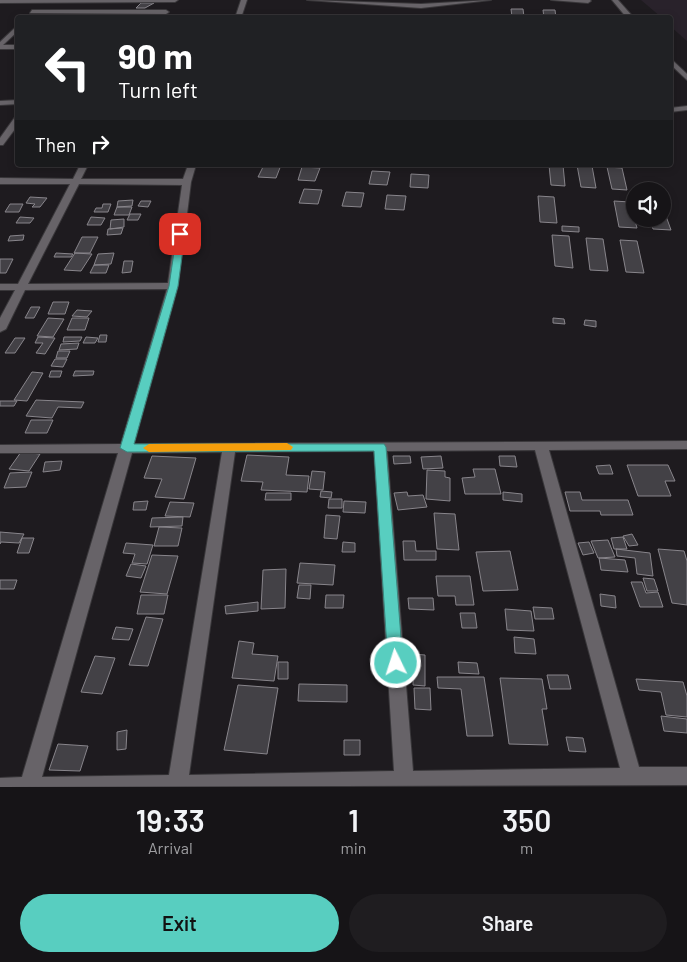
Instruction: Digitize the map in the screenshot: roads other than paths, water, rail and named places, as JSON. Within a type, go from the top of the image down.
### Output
[{"type":"street","points":[[29,15],[43,0]]},
{"type":"street","points":[[0,1],[173,0],[165,15],[32,12]]},
{"type":"street","points":[[239,15],[244,0]]},
{"type":"street","points":[[310,0],[421,6],[488,0]]},
{"type":"street","points":[[554,0],[588,1]]},
{"type":"street","points":[[615,0],[628,15]]},
{"type":"street","points":[[421,6],[422,13]]},
{"type":"street","points":[[0,46],[15,33]]},
{"type":"street","points":[[0,46],[15,47]]},
{"type":"street","points":[[673,63],[687,78]]},
{"type":"street","points":[[0,103],[15,102]]},
{"type":"street","points":[[673,110],[687,108]]},
{"type":"street","points":[[0,143],[15,123]]},
{"type":"street","points":[[0,329],[83,167]]},
{"type":"street","points":[[29,786],[173,286],[187,182],[191,167]]},
{"type":"street","points":[[0,181],[187,182]]},
{"type":"street","points":[[0,287],[173,286]]},
{"type":"street","points":[[0,449],[687,445]]},
{"type":"street","points":[[541,446],[632,777]]},
{"type":"street","points":[[380,447],[404,781]]},
{"type":"street","points":[[177,786],[229,448]]},
{"type":"street","points":[[0,787],[365,784],[404,781],[562,782],[632,777],[687,776]]}]
